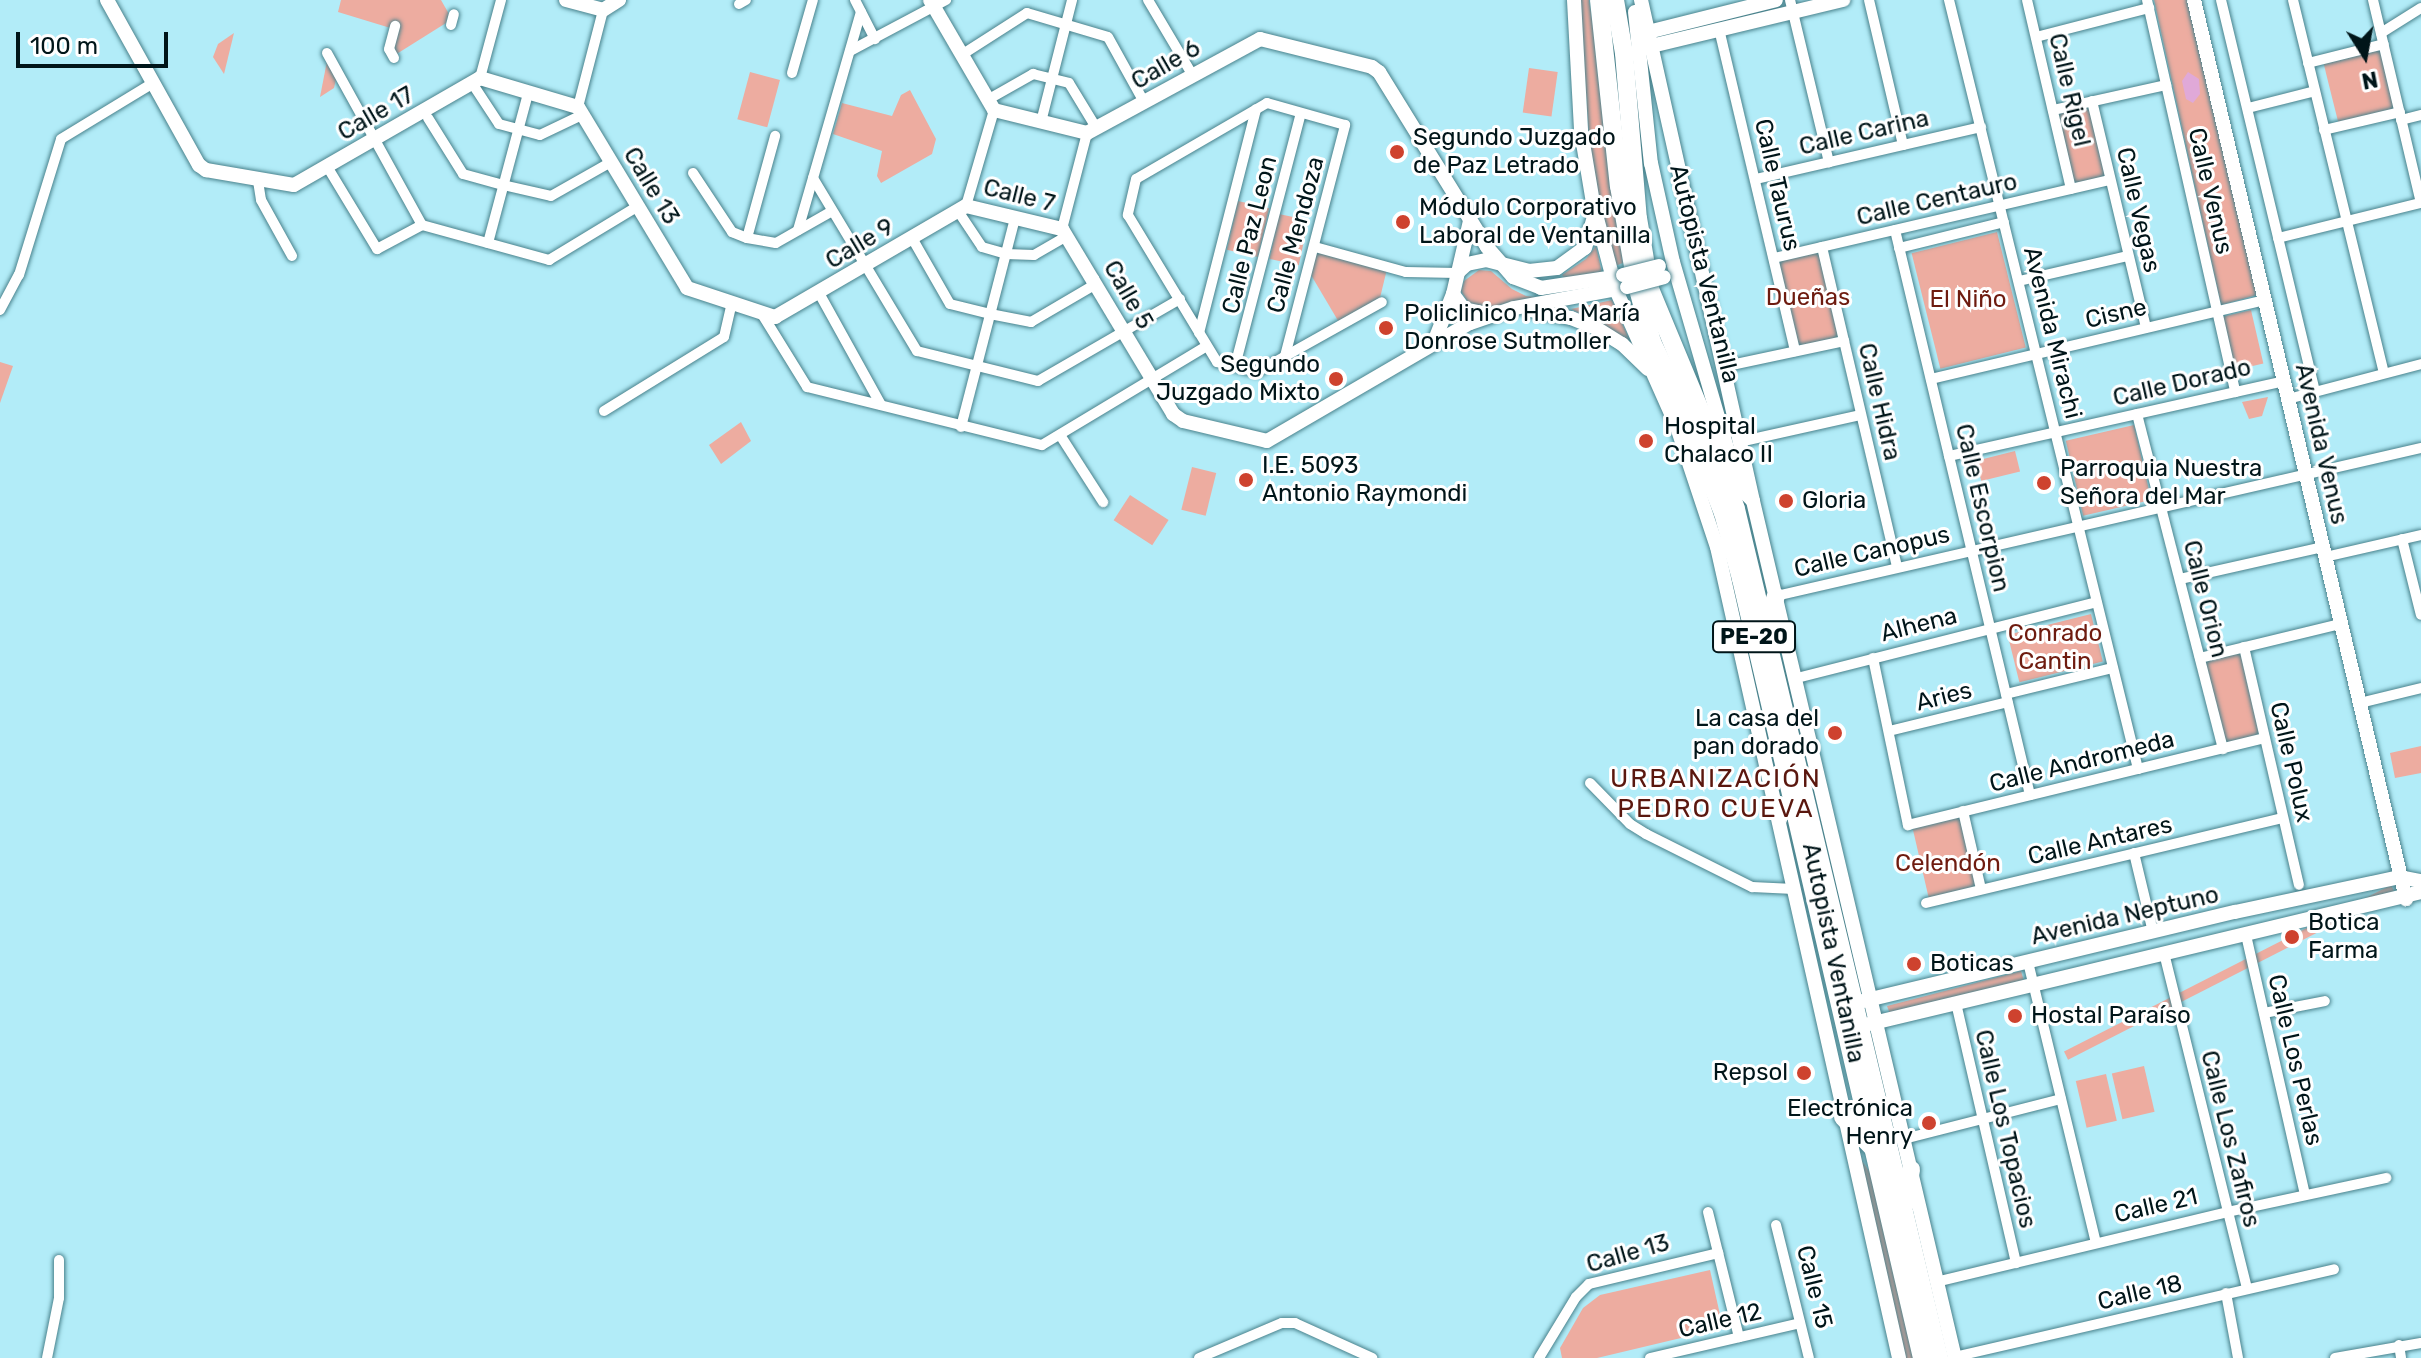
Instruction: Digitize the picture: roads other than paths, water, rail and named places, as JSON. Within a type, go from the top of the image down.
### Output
[{"type":"highway","name":"PE-20","points":[[1599,0],[1619,186],[1643,276]]},
{"type":"highway","name":"PE-20","points":[[1615,0],[1643,276]]},
{"type":"highway","name":"Autopista Ventanilla","points":[[1643,276],[1726,479],[1766,627],[1860,1027]]},
{"type":"highway","name":"Autopista Ventanilla","points":[[1643,276],[1652,342],[1673,384],[1723,513],[1855,1003]]},
{"type":"highway","points":[[1766,627],[1776,596]]},
{"type":"highway","name":"PE-20","points":[[1860,1027],[1874,1149],[1922,1358]]},
{"type":"highway","name":"PE-20","points":[[1860,1027],[1939,1358]]},
{"type":"highway","points":[[1843,1117],[1874,1149]]},
{"type":"highway","points":[[1903,1211],[1911,1170]]},
{"type":"street","points":[[107,0],[199,165],[206,170],[258,181],[261,200],[292,256]]},
{"type":"street","points":[[501,0],[476,81],[499,124],[540,135],[580,111],[610,4],[566,0]]},
{"type":"street","points":[[792,73],[813,0]]},
{"type":"street","points":[[855,0],[875,39]]},
{"type":"street","points":[[1042,118],[1072,0]]},
{"type":"street","points":[[1148,0],[1192,74]]},
{"type":"street","points":[[1315,247],[1406,272],[1457,273],[1474,262],[1542,270],[1572,260],[1587,244],[1595,212],[1581,131],[1574,0]]},
{"type":"street","points":[[1634,0],[1643,41]]},
{"type":"street","points":[[1641,0],[1643,41]]},
{"type":"street","points":[[1643,41],[1776,0]]},
{"type":"street","points":[[1643,41],[1719,29],[1791,6],[1843,0]]},
{"type":"street","points":[[1869,0],[1903,145]]},
{"type":"street","name":"Avenida Mirachi","points":[[1949,0],[2138,769]]},
{"type":"street","name":"Calle Rigel","points":[[2027,0],[2071,189]]},
{"type":"street","name":"Avenida Venus","points":[[2194,0],[2406,899]]},
{"type":"street","points":[[2221,0],[2315,392]]},
{"type":"street","points":[[2293,0],[2384,373]]},
{"type":"street","points":[[2278,238],[2421,203],[2373,0]]},
{"type":"street","points":[[850,51],[937,2],[991,104],[1092,131]]},
{"type":"street","points":[[2036,37],[2148,4]]},
{"type":"street","name":"Calle Venus","points":[[2148,4],[2235,392]]},
{"type":"street","points":[[1791,6],[1829,162]]},
{"type":"street","points":[[2308,63],[2382,39],[2421,8]]},
{"type":"street","points":[[798,230],[861,12]]},
{"type":"street","points":[[963,54],[1026,14],[1065,23],[1108,37],[1144,102]]},
{"type":"street","points":[[394,58],[389,49],[395,26]]},
{"type":"street","name":"Calle Taurus","points":[[1719,29],[1795,351]]},
{"type":"street","name":"Calle 6","points":[[1092,131],[1252,42],[1267,39],[1379,72],[1470,221]]},
{"type":"street","name":"Autopista Ventanilla","points":[[1643,41],[1651,163],[1643,276],[1655,375],[1689,458],[1717,547],[1899,1358]]},
{"type":"street","name":"Autopista Ventanilla","points":[[1643,41],[1797,678],[1860,1027],[1904,1139],[1954,1358]]},
{"type":"street","points":[[327,53],[422,225]]},
{"type":"street","points":[[1031,75],[1051,78],[1071,84],[1092,131],[1065,233],[1034,255],[1006,254],[982,247],[962,208],[991,104],[1031,75]]},
{"type":"street","points":[[476,81],[580,111]]},
{"type":"street","name":"Calle 17","points":[[258,181],[293,185],[328,168],[476,81]]},
{"type":"street","points":[[0,310],[19,275],[61,139],[153,83]]},
{"type":"street","points":[[2053,110],[2166,85]]},
{"type":"street","points":[[2248,108],[2315,91]]},
{"type":"street","points":[[488,243],[527,97]]},
{"type":"street","name":"Calle Vegas","points":[[2092,101],[2146,328]]},
{"type":"street","points":[[1301,113],[1271,103],[1256,109],[1134,182],[1128,215],[1216,362],[1258,372],[1382,302]]},
{"type":"street","points":[[1199,333],[1256,109]]},
{"type":"street","name":"Calle 13","points":[[580,111],[687,288],[732,302]]},
{"type":"street","name":"Calle Mendoza","points":[[1285,356],[1345,125],[1301,113]]},
{"type":"street","name":"Calle Paz Leon","points":[[1235,366],[1301,113]]},
{"type":"street","points":[[2324,130],[2421,115]]},
{"type":"street","points":[[428,118],[463,174],[503,185],[551,196],[611,162]]},
{"type":"street","name":"Calle Carina","points":[[1756,179],[1981,127]]},
{"type":"street","points":[[747,238],[775,136]]},
{"type":"street","points":[[328,168],[377,249],[422,225],[549,260],[638,206]]},
{"type":"street","points":[[693,173],[732,232],[747,238],[775,243],[832,211]]},
{"type":"street","points":[[813,178],[915,350],[1038,381],[1180,299]]},
{"type":"street","name":"Calle Centauro","points":[[1774,258],[2110,180]]},
{"type":"street","name":"Calle 7","points":[[962,208],[1065,233]]},
{"type":"street","name":"Calle 9","points":[[768,316],[819,293],[962,208]]},
{"type":"street","points":[[1595,212],[1643,276]]},
{"type":"street","points":[[1470,221],[1513,277],[1541,288],[1643,276]]},
{"type":"street","points":[[1434,342],[1453,294],[1470,221]]},
{"type":"street","points":[[961,427],[1014,222]]},
{"type":"street","points":[[1899,248],[2004,222]]},
{"type":"street","name":"Calle Escorpion","points":[[1895,230],[2030,795]]},
{"type":"street","name":"Calle 5","points":[[1065,233],[1151,380],[1173,414],[1183,421],[1272,440],[1374,382],[1434,342]]},
{"type":"street","points":[[912,238],[950,304],[990,314],[1034,321],[1091,287],[1094,279]]},
{"type":"street","name":"Calle Hidra","points":[[1822,247],[1897,566]]},
{"type":"street","points":[[2019,281],[2128,256]]},
{"type":"street","points":[[1434,342],[1491,314],[1643,276]]},
{"type":"street","name":"Autopista Ventanilla","points":[[1643,276],[1738,486],[1753,501]]},
{"type":"street","points":[[819,293],[881,405]]},
{"type":"street","points":[[1453,294],[1464,309],[1491,314]]},
{"type":"street","name":"Cisne","points":[[1931,379],[2264,300]]},
{"type":"street","points":[[604,411],[722,339],[732,302],[768,316],[804,385],[1042,445],[1207,346]]},
{"type":"street","points":[[1514,308],[1545,311],[1596,328],[1622,344],[1655,375]]},
{"type":"street","points":[[1722,367],[1844,341]]},
{"type":"street","points":[[2288,399],[2421,364]]},
{"type":"street","name":"Calle Dorado","points":[[1949,456],[2284,381]]},
{"type":"street","name":"Calle Orion","points":[[2137,414],[2223,749]]},
{"type":"street","points":[[1739,442],[1861,415]]},
{"type":"street","points":[[1060,435],[1103,502]]},
{"type":"street","name":"Calle Canopus","points":[[1776,596],[2421,448]]},
{"type":"street","points":[[2180,579],[2421,535]]},
{"type":"street","points":[[2402,539],[2421,615]]},
{"type":"street","name":"Alhena","points":[[1797,678],[2097,602]]},
{"type":"street","points":[[2200,658],[2341,624]]},
{"type":"street","name":"Calle Polux","points":[[2244,647],[2299,885]]},
{"type":"street","points":[[1873,658],[1889,731]]},
{"type":"street","name":"Aries","points":[[1889,731],[2113,668]]},
{"type":"street","points":[[2360,703],[2421,688]]},
{"type":"street","name":"Calle Andromeda","points":[[1889,731],[1908,825],[2265,738]]},
{"type":"street","points":[[1590,783],[1630,824],[1646,834],[1752,887],[1794,889]]},
{"type":"street","points":[[1963,811],[1981,889]]},
{"type":"street","name":"Calle Antares","points":[[1926,903],[2283,818]]},
{"type":"street","points":[[2134,853],[2153,932]]},
{"type":"street","name":"Avenida Neptuno","points":[[1855,1003],[2400,877],[2421,881]]},
{"type":"street","name":"Avenida Neptuno","points":[[1860,1027],[2164,953],[2406,899],[2421,892]]},
{"type":"street","name":"Calle Los Perlas","points":[[2246,935],[2305,1194]]},
{"type":"street","name":"Calle Los Zafiros","points":[[2164,953],[2247,1288]]},
{"type":"street","points":[[2028,962],[2096,1243]]},
{"type":"street","points":[[2264,1013],[2325,1001]]},
{"type":"street","name":"Calle Los Topacios","points":[[1956,1003],[2016,1263]]},
{"type":"street","points":[[1904,1139],[2061,1099]]},
{"type":"street","name":"Calle 21","points":[[1936,1282],[2227,1212],[2386,1178]]},
{"type":"street","points":[[1708,1212],[1739,1337]]},
{"type":"street","name":"Calle 15","points":[[1776,1225],[1809,1358]]},
{"type":"street","name":"Calle 13","points":[[1539,1358],[1576,1297],[1589,1284],[1718,1253]]},
{"type":"street","points":[[47,1358],[59,1298],[59,1260]]},
{"type":"street","name":"Calle 18","points":[[1954,1358],[2334,1269]]},
{"type":"street","points":[[2226,1293],[2238,1358]]},
{"type":"street","points":[[1199,1358],[1282,1323],[1295,1323],[1372,1358]]},
{"type":"street","name":"Calle 12","points":[[1650,1358],[1800,1323]]},
{"type":"street","points":[[2335,1358],[2421,1343]]},
{"type":"street","points":[[2399,1345],[2401,1358]]},
{"type":"place","name":"Segundo Juzgado de Paz Letrado","points":[[1397,152]]},
{"type":"place","name":"Módulo Corporativo Laboral de Ventanilla","points":[[1403,222]]},
{"type":"place","name":"Policlinico Hna. María Donrose Sutmoller","points":[[1386,328]]},
{"type":"place","name":"Segundo Juzgado Mixto","points":[[1336,379]]},
{"type":"place","name":"Hospital Chalaco II","points":[[1646,441]]},
{"type":"place","name":"I.E. 5093 Antonio Raymondi","points":[[1246,480]]},
{"type":"place","name":"Parroquia Nuestra Señora del Mar","points":[[2044,483]]},
{"type":"place","name":"Gloria","points":[[1786,501]]},
{"type":"place","name":"La casa del pan dorado","points":[[1835,733]]},
{"type":"place","name":"Botica Farma","points":[[2292,937]]},
{"type":"place","name":"Boticas","points":[[1914,964]]},
{"type":"place","name":"Hostal Paraíso","points":[[2015,1016]]},
{"type":"place","name":"Repsol","points":[[1804,1073]]},
{"type":"place","name":"Electrónica Henry","points":[[1929,1123]]},
{"type":"district","name":"URBANIZACIÓN PEDRO CUEVA","points":[[1716,794]]},
{"type":"park label","name":"Dueñas","points":[[1808,298]]},
{"type":"park label","name":"El Niño","points":[[1968,300]]},
{"type":"park label","name":"Conrado Cantin","points":[[2055,648]]},
{"type":"park label","name":"Celendón","points":[[1948,864]]}]
